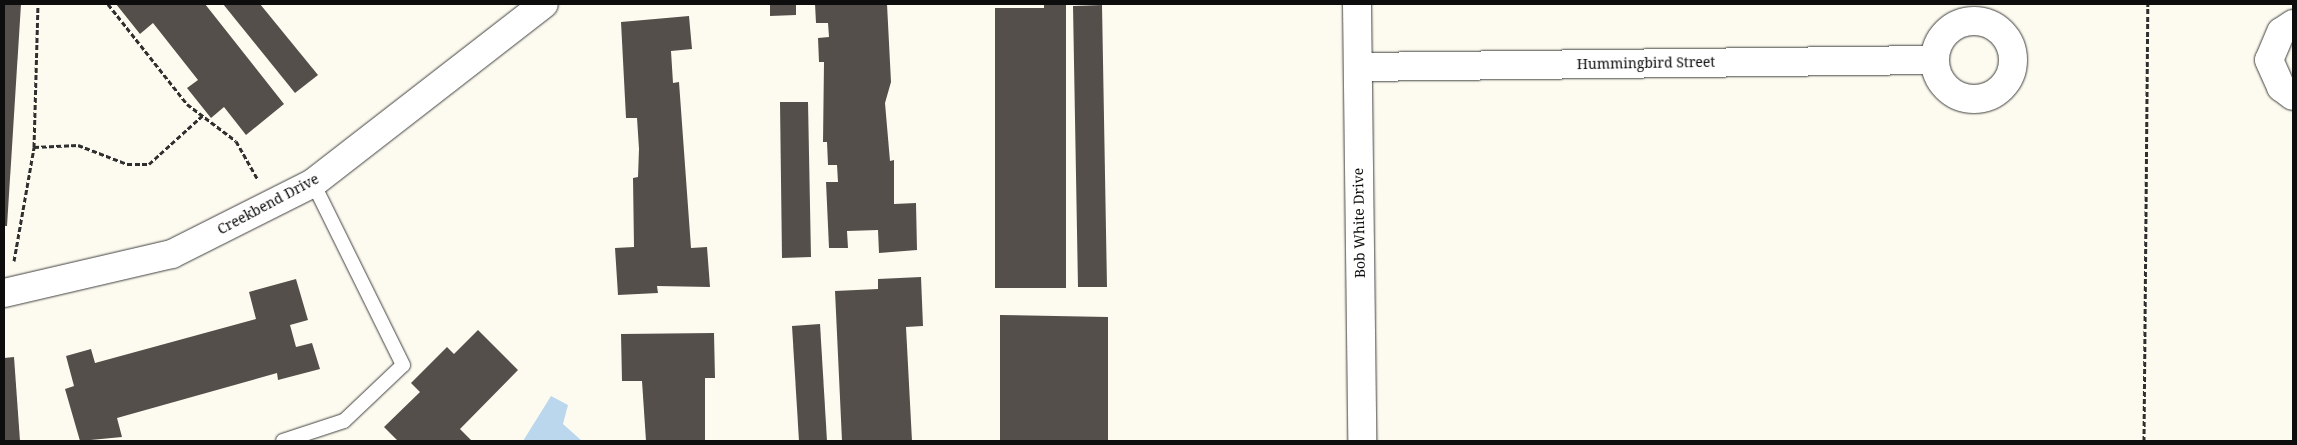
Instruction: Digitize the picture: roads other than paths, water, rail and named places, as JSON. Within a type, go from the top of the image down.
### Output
[{"type":"street","name":"Creekbend Drive","points":[[7,293],[172,254],[313,183],[544,4]]},
{"type":"street","name":"Bob White Drive","points":[[1357,4],[1362,441]]},
{"type":"street","points":[[2293,24],[2281,32],[2269,60],[2277,81],[2293,96]]},
{"type":"street","name":"Hummingbird Street","points":[[1358,67],[1934,60]]},
{"type":"lane","points":[[283,441],[344,421],[403,365],[313,183]]},
{"type":"water","points":[[551,396],[568,405],[563,424],[582,441],[523,441]]}]
